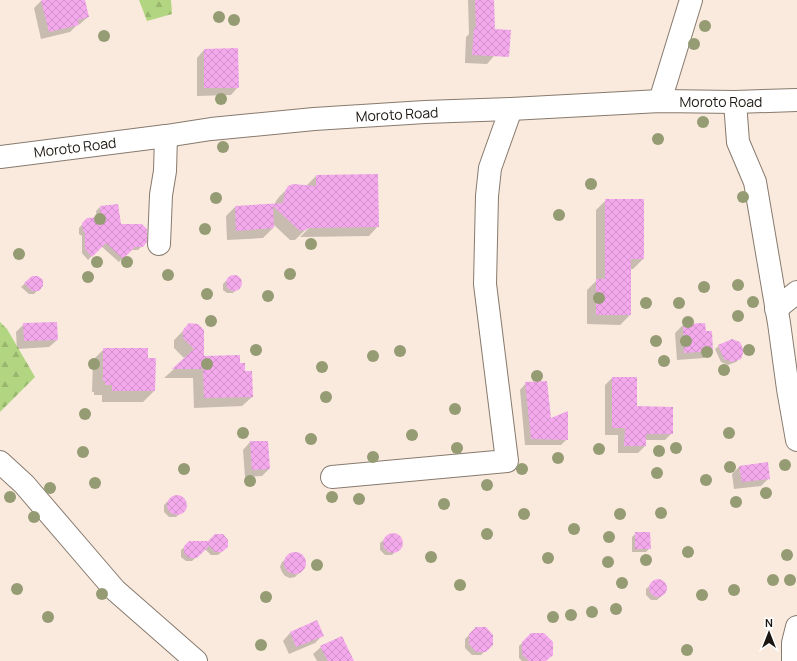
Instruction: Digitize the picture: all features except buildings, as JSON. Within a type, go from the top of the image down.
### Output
[{"type":"street","points":[[660,101],[691,0]]},
{"type":"street","name":"Moroto Road","points":[[0,157],[211,129],[314,119],[425,112],[660,101],[735,102],[797,100]]},
{"type":"street","points":[[735,102],[738,142],[755,182],[797,440]]},
{"type":"street","points":[[332,477],[507,461],[485,284],[490,168],[511,109]]},
{"type":"street","points":[[159,244],[161,195],[166,171],[166,136]]},
{"type":"street","points":[[776,309],[797,292]]},
{"type":"street","points":[[0,462],[24,484],[115,590],[196,661]]},
{"type":"street","points":[[793,661],[793,643],[797,627]]},
{"type":"green space","points":[[139,0],[171,0],[172,14],[147,21]]},
{"type":"green space","points":[[0,322],[7,329],[35,377],[0,412]]}]
